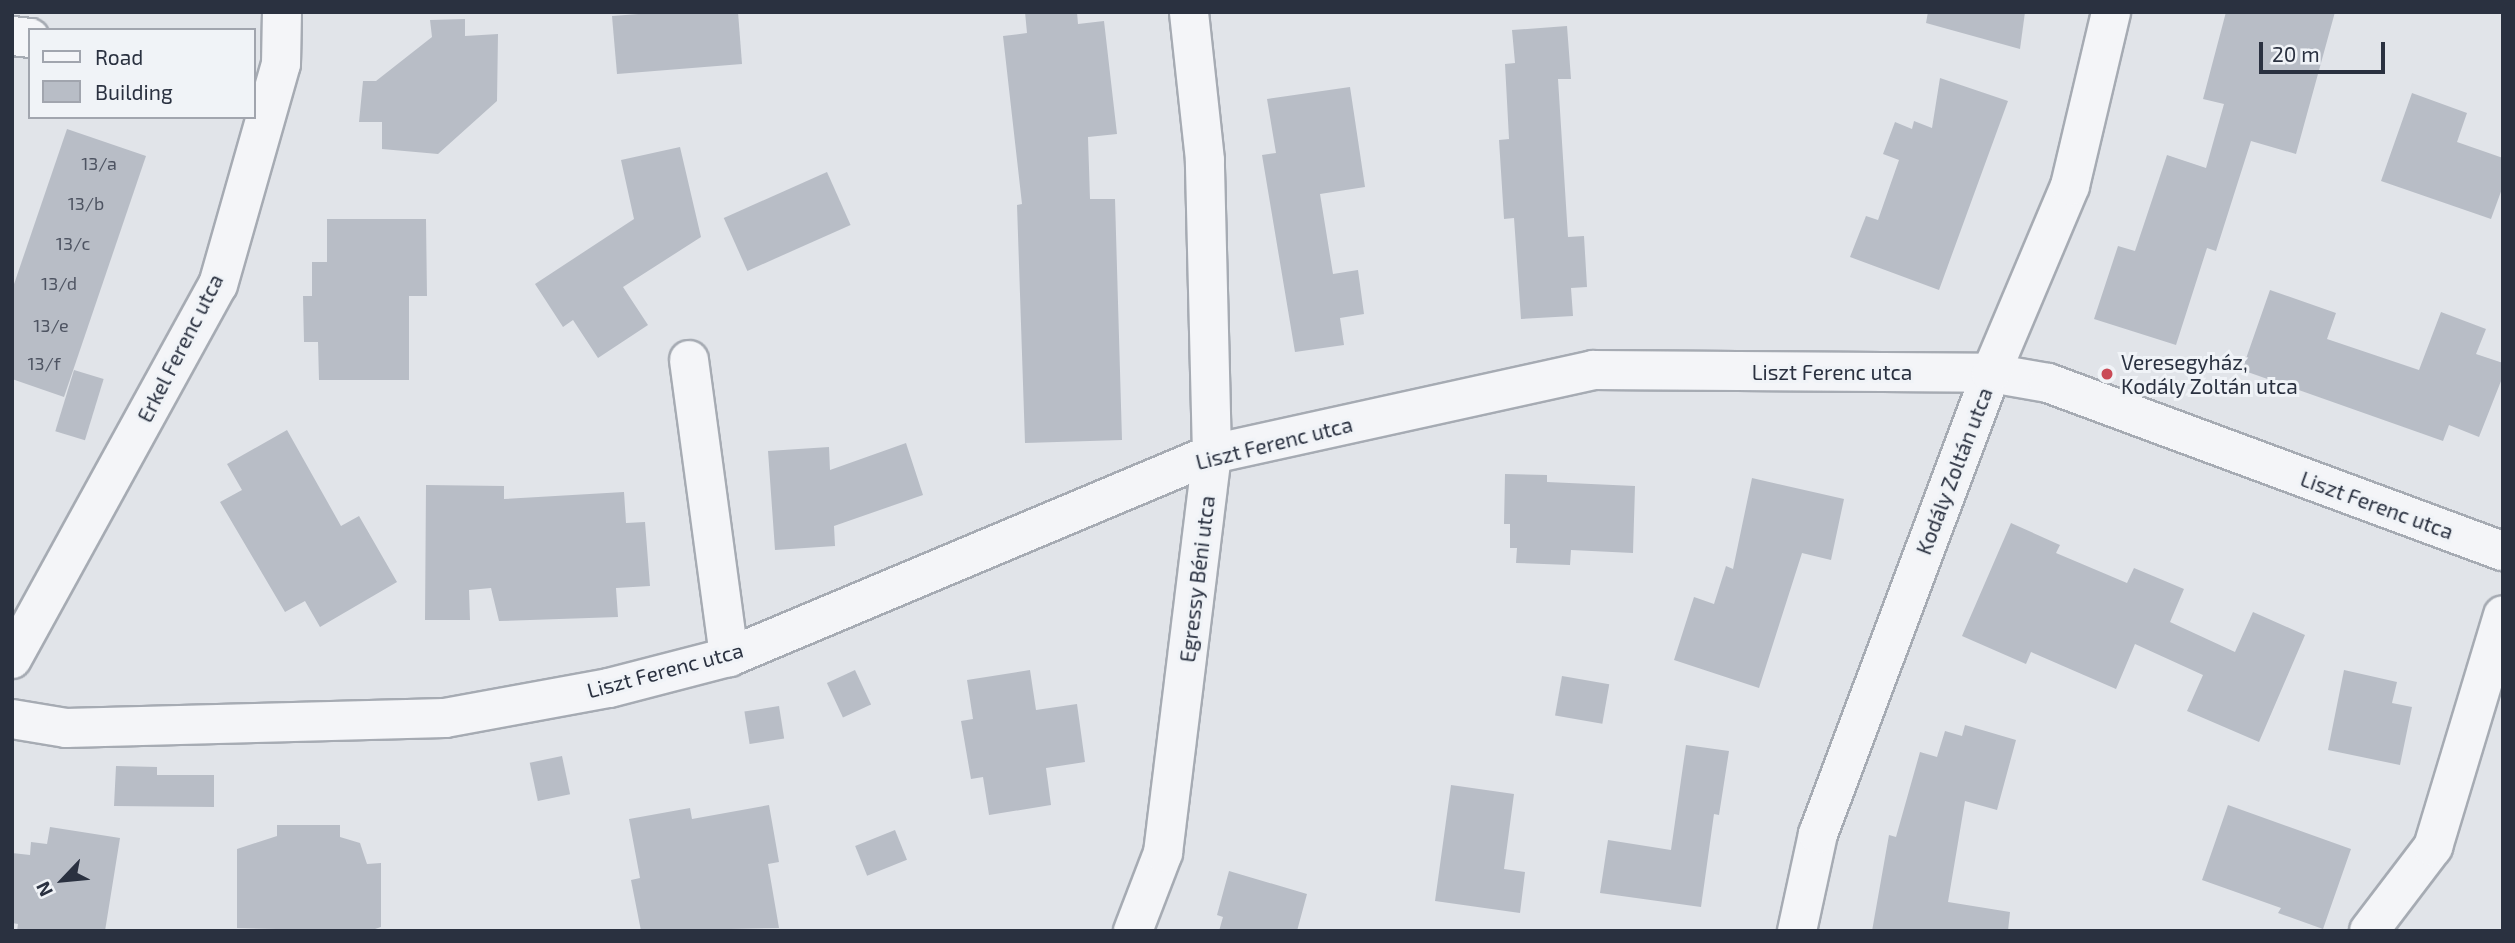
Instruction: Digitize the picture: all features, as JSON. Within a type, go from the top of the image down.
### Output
[{"type":"street","name":"Erkel Ferenc utca","points":[[256,112],[282,12]]},
{"type":"street","name":"Egressy Béni utca","points":[[1133,931],[1163,853],[1212,454],[1205,160],[1189,12]]},
{"type":"street","name":"Kodály Zoltán utca","points":[[1797,931],[1818,834],[1991,373],[2070,186],[2111,12]]},
{"type":"street","name":"Erkel Ferenc utca","points":[[12,659],[218,285],[254,119]]},
{"type":"street","points":[[689,360],[729,657]]},
{"type":"street","name":"Liszt Ferenc utca","points":[[12,719],[66,728],[445,718],[610,688],[729,657],[1212,454],[1593,370],[1991,373],[2048,383],[2503,551]]},
{"type":"street","points":[[2369,931],[2433,847],[2503,615]]},
{"type":"building","points":[[665,12],[738,12],[742,64],[617,74],[612,16]]},
{"type":"building","points":[[1025,12],[1077,12],[1078,24],[1104,21],[1117,134],[1088,137],[1090,199],[1115,199],[1122,440],[1025,443],[1017,205],[1022,204],[1003,36],[1027,33]]},
{"type":"building","points":[[1928,12],[2025,12],[2020,49],[1926,23]]},
{"type":"building","points":[[2226,12],[2335,12],[2296,154],[2251,141],[2216,251],[2207,248],[2176,345],[2094,319],[2118,246],[2135,251],[2167,155],[2206,168],[2224,104],[2203,99]]},
{"type":"building","points":[[465,19],[465,36],[498,34],[497,101],[438,154],[382,149],[382,122],[359,122],[363,81],[376,81],[432,37],[430,20]]},
{"type":"building","points":[[1567,26],[1571,79],[1558,79],[1568,237],[1584,236],[1587,287],[1571,288],[1573,316],[1521,319],[1514,218],[1504,219],[1499,140],[1509,139],[1505,64],[1515,63],[1512,30]]},
{"type":"building","points":[[1940,78],[2008,101],[1939,290],[1850,257],[1866,216],[1878,220],[1899,160],[1883,154],[1895,122],[1912,129],[1914,121],[1932,128]]},
{"type":"building","points":[[1350,87],[1365,187],[1320,194],[1333,274],[1358,270],[1364,314],[1340,318],[1344,345],[1295,352],[1262,155],[1276,153],[1267,99]]},
{"type":"building","points":[[2412,93],[2467,113],[2457,142],[2503,158],[2503,186],[2491,219],[2381,181]]},
{"type":"building","points":[[67,129],[146,156],[64,397],[12,379],[12,290]]},
{"type":"building","points":[[680,147],[701,237],[623,287],[648,325],[598,358],[573,320],[563,327],[535,284],[634,219],[621,160]]},
{"type":"building","points":[[827,172],[851,225],[747,271],[724,218]]},
{"type":"building","points":[[327,219],[426,219],[427,296],[409,296],[409,380],[319,380],[318,342],[304,342],[303,296],[312,296],[312,262],[327,262]]},
{"type":"building","points":[[2270,290],[2336,313],[2327,339],[2419,370],[2441,312],[2486,329],[2476,354],[2503,363],[2503,376],[2479,437],[2449,425],[2443,441],[2242,370]]},
{"type":"building","points":[[74,370],[104,379],[85,440],[55,431]]},
{"type":"building","points":[[287,430],[341,526],[359,516],[397,582],[320,627],[305,601],[285,612],[220,502],[242,490],[227,464]]},
{"type":"building","points":[[906,443],[923,495],[834,526],[835,546],[775,550],[768,451],[829,447],[830,470]]},
{"type":"building","points":[[1505,474],[1547,475],[1547,482],[1635,486],[1633,553],[1571,550],[1570,565],[1516,563],[1517,548],[1510,548],[1510,524],[1504,524]]},
{"type":"building","points":[[1752,478],[1844,499],[1831,560],[1802,553],[1759,688],[1674,660],[1694,597],[1714,604],[1726,566],[1733,569]]},
{"type":"building","points":[[426,485],[504,486],[504,499],[624,492],[626,523],[645,522],[650,586],[616,588],[618,617],[499,621],[491,588],[469,590],[470,620],[425,620]]},
{"type":"building","points":[[2011,523],[2060,545],[2056,553],[2127,583],[2134,568],[2184,589],[2170,622],[2235,652],[2253,612],[2305,635],[2259,742],[2187,711],[2203,675],[2135,644],[2116,689],[2031,652],[2026,664],[1962,636]]},
{"type":"building","points":[[855,670],[871,704],[843,718],[827,683]]},
{"type":"building","points":[[1030,670],[1036,710],[1077,704],[1085,762],[1046,768],[1051,805],[989,815],[983,777],[971,779],[961,721],[973,719],[967,680]]},
{"type":"building","points":[[2344,670],[2397,682],[2392,703],[2412,707],[2400,765],[2328,750]]},
{"type":"building","points":[[1562,676],[1609,684],[1602,724],[1555,715]]},
{"type":"building","points":[[779,706],[784,739],[750,744],[744,711]]},
{"type":"building","points":[[1965,725],[2016,740],[1997,810],[1965,801],[1948,902],[2010,912],[2008,931],[1872,931],[1889,835],[1896,837],[1920,752],[1937,757],[1945,731],[1962,736]]},
{"type":"building","points":[[1686,745],[1729,751],[1719,815],[1714,814],[1701,907],[1600,893],[1608,840],[1671,850]]},
{"type":"building","points":[[562,756],[570,794],[538,801],[530,763]]},
{"type":"building","points":[[116,766],[157,767],[157,775],[214,775],[214,807],[114,806]]},
{"type":"building","points":[[1451,785],[1514,794],[1504,869],[1525,872],[1520,913],[1435,901]]},
{"type":"building","points":[[769,805],[779,862],[768,864],[779,928],[641,931],[631,880],[640,878],[629,819],[690,808],[692,819]]},
{"type":"building","points":[[2228,805],[2351,849],[2323,929],[2278,913],[2281,908],[2202,880]]},
{"type":"building","points":[[277,825],[340,825],[340,837],[360,843],[367,864],[381,863],[381,927],[369,931],[237,928],[237,849],[277,836]]},
{"type":"building","points":[[50,827],[120,838],[105,931],[17,931],[18,924],[12,923],[12,853],[30,855],[31,842],[47,844]]},
{"type":"building","points":[[895,830],[907,860],[867,876],[855,846]]},
{"type":"building","points":[[1229,871],[1307,894],[1297,931],[1219,931],[1223,917],[1217,915]]},
{"type":"place","name":"Veresegyház, Kodály Zoltán utca","points":[[2107,374]]}]
